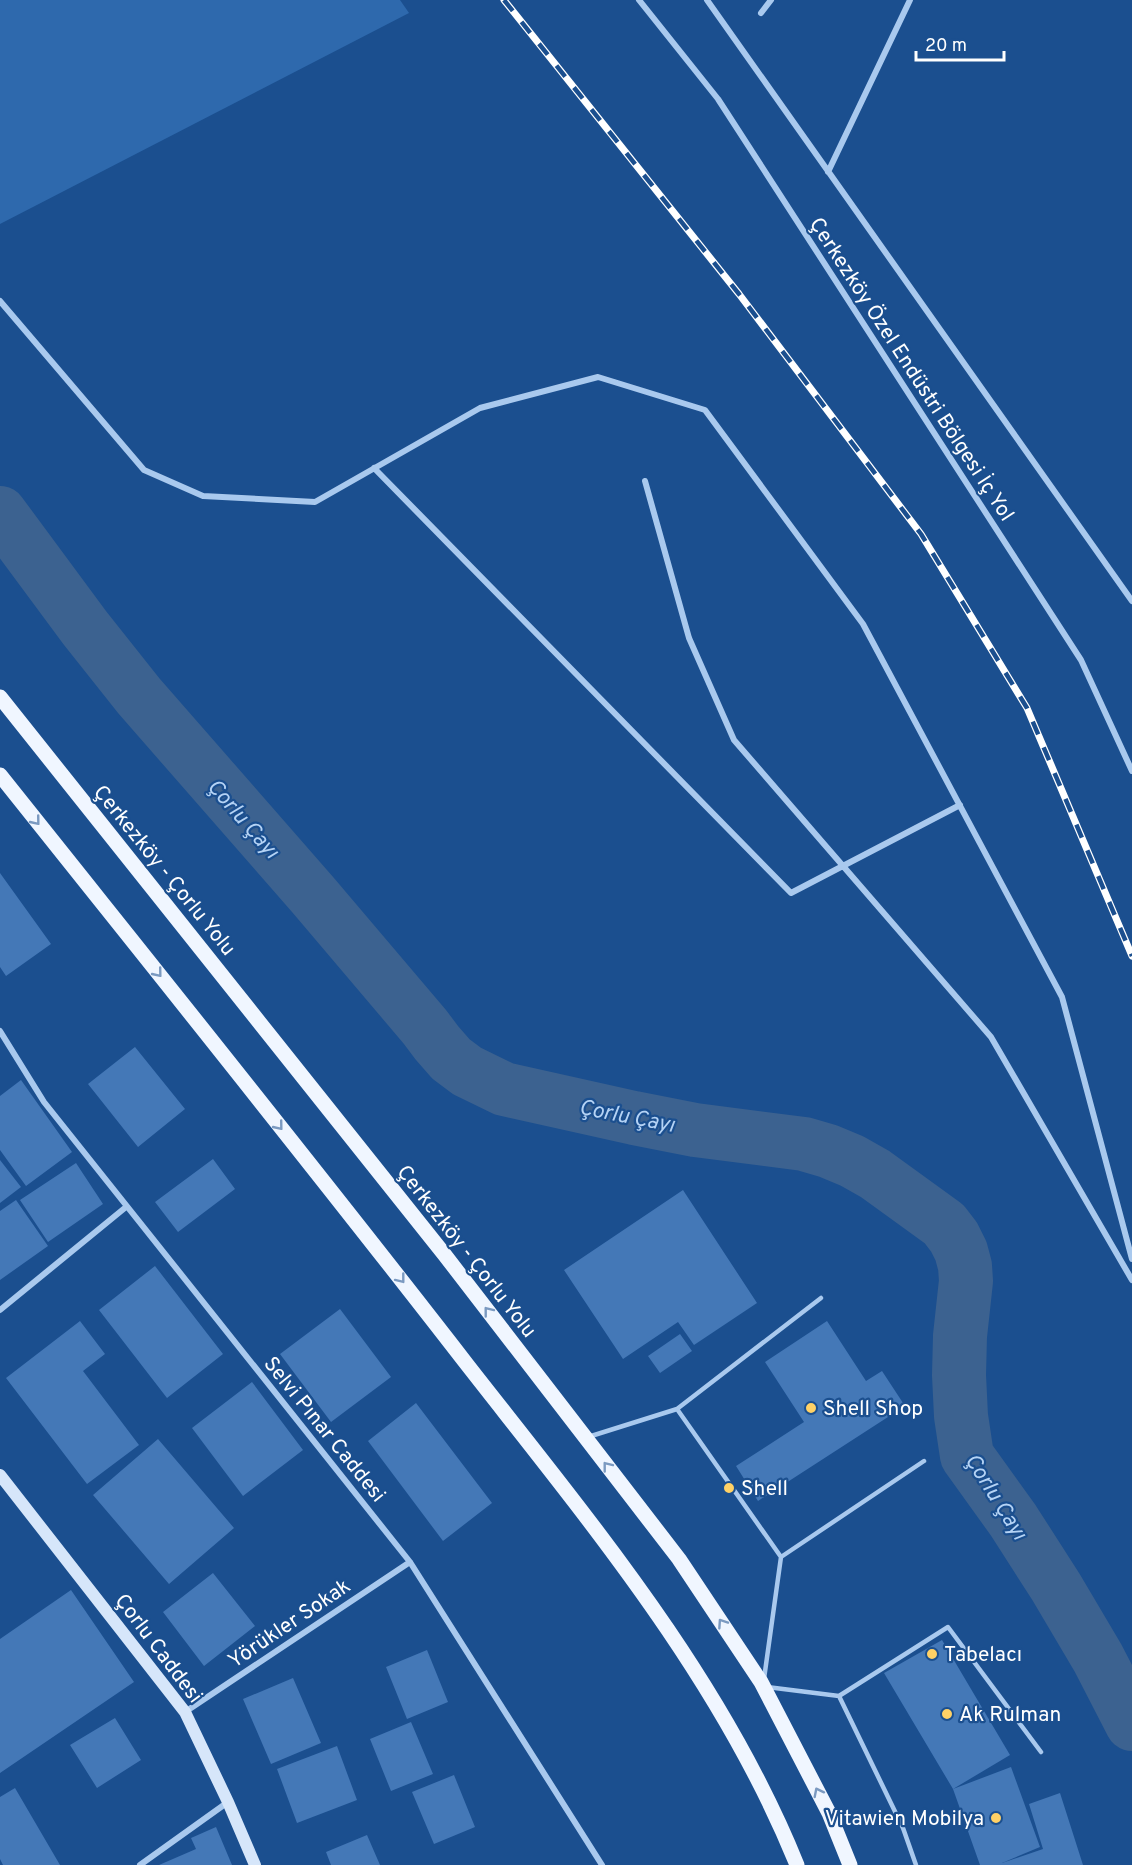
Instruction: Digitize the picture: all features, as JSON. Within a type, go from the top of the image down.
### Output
[{"type":"main road","name":"Çerkezköy - Çorlu Yolu","points":[[0,697],[444,1254],[679,1559],[763,1686],[829,1813],[850,1865]]},
{"type":"main road","points":[[0,775],[406,1285],[639,1588],[718,1707],[785,1834],[797,1865]]},
{"type":"main road","name":"Çorlu Caddesi","points":[[2,1482],[186,1712],[255,1865]]},
{"type":"street","name":"Çerkezköy Özel Endüstri Bölgesi İç Yol","points":[[639,0],[718,99],[1081,660],[1132,771]]},
{"type":"street","name":"Çerkezköy Özel Endüstri Bölgesi İç Yol","points":[[707,0],[1132,601]]},
{"type":"street","points":[[761,13],[771,0]]},
{"type":"street","points":[[828,172],[910,0]]},
{"type":"street","points":[[0,301],[144,470],[203,496],[315,502],[480,408],[598,377],[705,410],[863,624],[1062,997],[1132,1259]]},
{"type":"street","points":[[374,468],[791,893],[960,805]]},
{"type":"street","points":[[645,481],[690,638],[734,740],[991,1037],[1132,1280]]},
{"type":"street","name":"Selvi Pınar Caddesi","points":[[0,1031],[44,1101],[410,1562],[602,1865]]},
{"type":"street","points":[[0,1310],[126,1207]]},
{"type":"street","name":"Yörükler Sokak","points":[[186,1712],[410,1562]]},
{"type":"street","points":[[140,1865],[228,1802]]},
{"type":"lane","points":[[586,1438],[677,1409],[821,1298]]},
{"type":"lane","points":[[677,1409],[781,1557],[763,1686],[839,1696],[948,1627],[1041,1752]]},
{"type":"lane","points":[[781,1557],[924,1461]]},
{"type":"lane","points":[[839,1696],[903,1828],[916,1865]]},
{"type":"shaded area","points":[[0,0],[400,0],[409,13],[0,224]]},
{"type":"building","points":[[0,873],[51,944],[6,976],[0,967]]},
{"type":"building","points":[[135,1047],[185,1109],[138,1147],[88,1084]]},
{"type":"building","points":[[21,1080],[72,1152],[26,1186],[0,1150],[0,1096]]},
{"type":"building","points":[[213,1159],[235,1189],[178,1232],[155,1202]]},
{"type":"building","points":[[0,1160],[21,1187],[0,1203]]},
{"type":"building","points":[[76,1163],[103,1204],[48,1242],[20,1200]]},
{"type":"building","points":[[683,1190],[757,1303],[694,1345],[678,1322],[623,1359],[564,1270]]},
{"type":"building","points":[[16,1200],[48,1246],[0,1280],[0,1211]]},
{"type":"building","points":[[155,1266],[223,1354],[167,1398],[99,1310]]},
{"type":"building","points":[[340,1309],[391,1377],[331,1422],[280,1354]]},
{"type":"building","points":[[80,1321],[105,1354],[83,1371],[139,1445],[87,1484],[6,1378]]},
{"type":"building","points":[[827,1321],[866,1381],[882,1371],[905,1406],[758,1501],[736,1466],[804,1422],[765,1362]]},
{"type":"building","points":[[680,1334],[692,1351],[660,1373],[648,1356]]},
{"type":"building","points":[[252,1382],[303,1450],[243,1496],[192,1428]]},
{"type":"building","points":[[416,1403],[492,1503],[443,1541],[368,1441]]},
{"type":"building","points":[[158,1439],[234,1528],[169,1584],[93,1495]]},
{"type":"building","points":[[213,1573],[255,1626],[204,1666],[163,1612]]},
{"type":"building","points":[[71,1590],[134,1682],[0,1773],[0,1639]]},
{"type":"building","name":"Ak Rulman","points":[[942,1640],[1010,1755],[953,1789],[884,1673]]},
{"type":"building","points":[[427,1650],[448,1702],[407,1719],[386,1667]]},
{"type":"building","points":[[293,1678],[321,1743],[271,1764],[243,1699]]},
{"type":"building","points":[[115,1718],[141,1760],[97,1788],[70,1745]]},
{"type":"building","points":[[411,1722],[433,1774],[391,1791],[370,1739]]},
{"type":"building","points":[[337,1746],[357,1800],[297,1823],[277,1769]]},
{"type":"building","name":"Vitawien Mobilya","points":[[1011,1767],[1040,1847],[1002,1863],[1043,1849],[1029,1804],[1060,1793],[1083,1865],[980,1865],[953,1789]]},
{"type":"building","points":[[454,1775],[475,1827],[434,1844],[412,1792]]},
{"type":"building","points":[[15,1788],[60,1865],[3,1865],[0,1859],[0,1797]]},
{"type":"building","points":[[216,1827],[232,1865],[159,1865],[196,1849],[191,1838]]},
{"type":"building","points":[[367,1835],[380,1865],[331,1865],[326,1852]]},
{"type":"waterway","name":"Çorlu Çayı","points":[[0,513],[85,628],[139,696],[313,895],[451,1059],[467,1071],[504,1089],[695,1130],[804,1144],[828,1151],[875,1174],[944,1224],[954,1237],[965,1266],[966,1281],[960,1336],[959,1375],[961,1416],[967,1456],[1013,1520],[1056,1587],[1098,1658],[1132,1724]]},
{"type":"railway","points":[[504,0],[739,294],[921,534],[1027,708],[1132,956]]},
{"type":"place","name":"Shell Shop","points":[[811,1408]]},
{"type":"place","name":"Shell","points":[[729,1488]]},
{"type":"place","name":"Tabelacı","points":[[932,1654]]},
{"type":"place","name":"Ak Rulman","points":[[947,1714]]},
{"type":"place","name":"Vitawien Mobilya","points":[[996,1818]]}]
